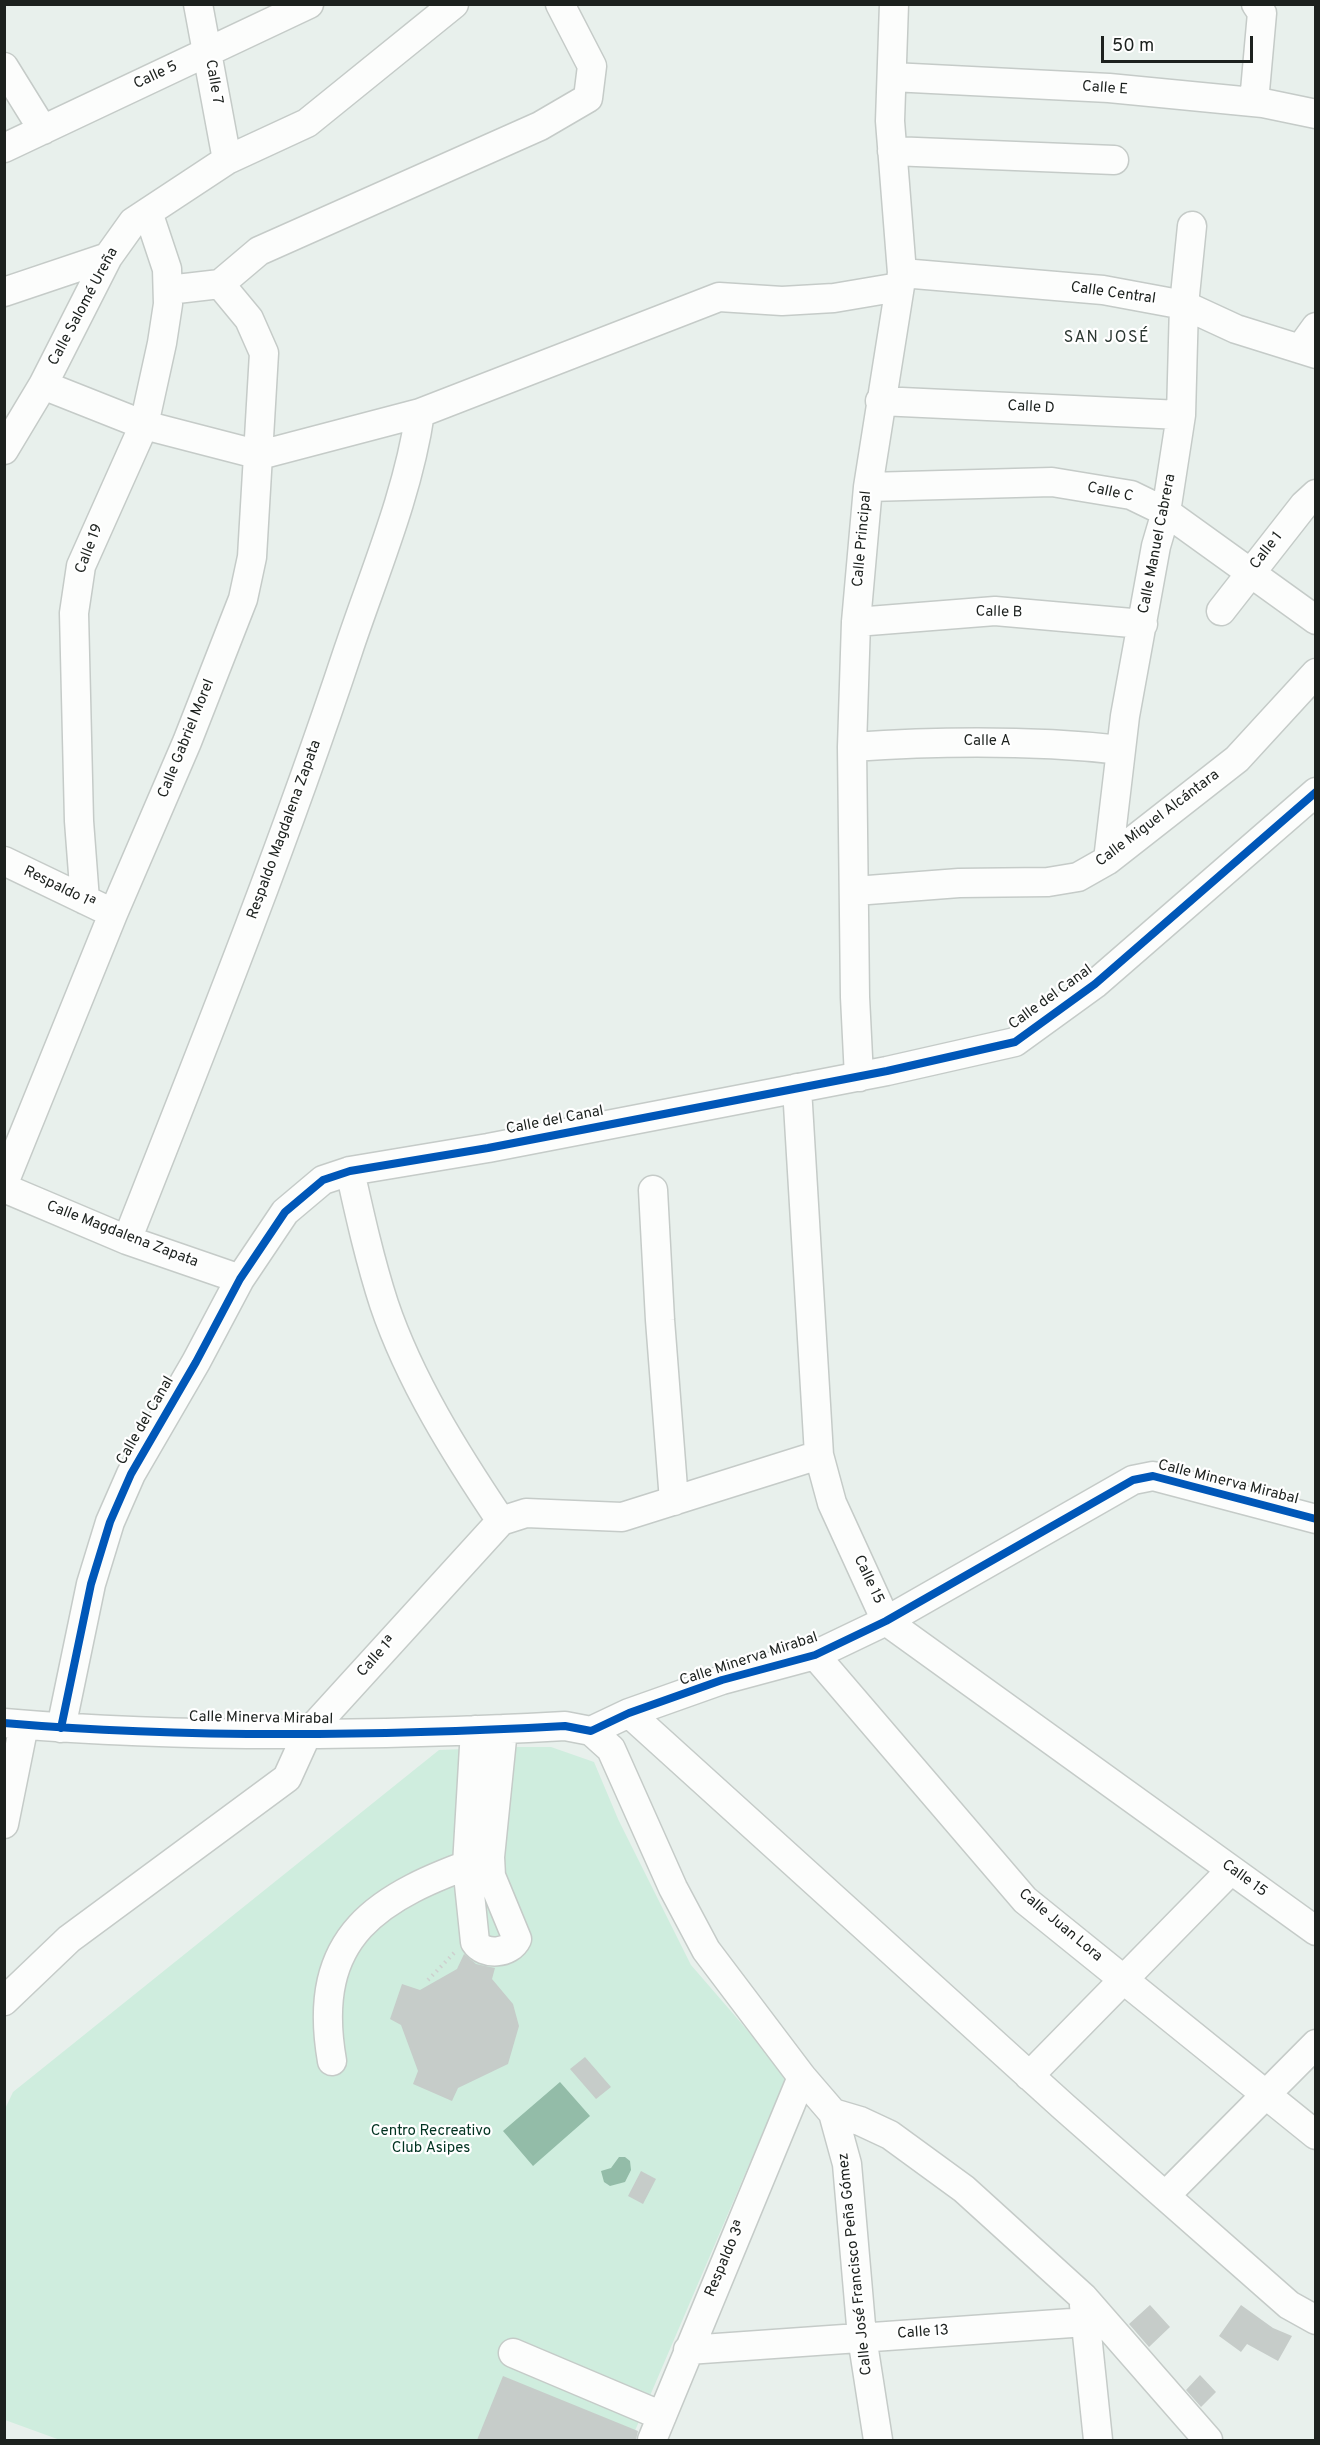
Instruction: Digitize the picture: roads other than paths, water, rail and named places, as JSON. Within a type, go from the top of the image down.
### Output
[{"type":"street","name":"Calle 7","points":[[198,4],[227,160]]},
{"type":"street","name":"Calle 5","points":[[4,148],[309,4]]},
{"type":"street","name":"Calle Salomé Ureña","points":[[4,450],[43,385],[108,257],[133,222],[227,160],[307,123],[454,4]]},
{"type":"street","points":[[168,290],[220,284],[260,251],[540,126],[588,98],[592,66],[560,4]]},
{"type":"street","name":"Calle Principal","points":[[860,1077],[855,997],[852,747],[855,622],[868,487],[901,280],[892,151],[894,4]]},
{"type":"street","points":[[1254,102],[1262,14],[1256,4]]},
{"type":"street","points":[[4,67],[43,129]]},
{"type":"street","name":"Calle E","points":[[892,77],[1076,86],[1254,102],[1316,114]]},
{"type":"street","points":[[892,151],[1114,160]]},
{"type":"street","name":"Calle 19","points":[[85,900],[76,726],[74,613],[81,566],[144,425],[162,343],[168,290],[167,269],[148,212]]},
{"type":"street","name":"Calle Manuel Cabrera","points":[[1108,860],[1121,750],[1156,546],[1166,512],[1181,415],[1184,305],[1192,226]]},
{"type":"street","points":[[4,292],[108,257]]},
{"type":"street","name":"Calle Central","points":[[260,456],[420,413],[719,297],[782,301],[814,299],[863,294],[901,280],[1102,290],[1184,305],[1236,329],[1310,343]]},
{"type":"street","name":"Calle Gabriel Morel","points":[[4,1183],[113,914],[187,742],[243,599],[252,557],[260,456],[264,353],[249,319],[220,284]]},
{"type":"street","points":[[43,385],[144,425],[260,456]]},
{"type":"street","name":"Calle D","points":[[880,401],[1181,415]]},
{"type":"street","name":"Respaldo Magdalena Zapata","points":[[127,1240],[227,985],[330,705],[414,457],[420,413]]},
{"type":"street","name":"Calle C","points":[[868,487],[1052,482],[1131,495],[1166,512],[1316,620]]},
{"type":"street","name":"Calle 1","points":[[1221,611],[1304,505],[1316,494]]},
{"type":"street","name":"Calle B","points":[[855,622],[995,611],[1143,624]]},
{"type":"street","name":"Calle Miguel Alcántara","points":[[855,891],[959,883],[1048,882],[1078,878],[1108,860],[1237,759],[1316,673]]},
{"type":"street","name":"Calle A","points":[[852,747],[933,742],[1057,742],[1121,750]]},
{"type":"street","name":"Calle del Canal","points":[[61,1728],[91,1584],[110,1522],[131,1474],[196,1362],[240,1279],[285,1212],[323,1180],[350,1171],[499,1146],[860,1077],[1015,1042],[1095,984],[1316,792]]},
{"type":"street","name":"Respaldo 1ª","points":[[4,861],[113,914]]},
{"type":"street","name":"Calle 15","points":[[797,1088],[819,1455],[832,1503],[886,1621],[1316,1931]]},
{"type":"street","points":[[350,1171],[366,1240],[389,1316],[420,1386],[470,1474],[501,1521],[526,1513],[622,1517],[819,1455]]},
{"type":"street","name":"Calle Magdalena Zapata","points":[[4,1188],[127,1240],[240,1279]]},
{"type":"street","points":[[653,1190],[674,1501]]},
{"type":"street","name":"Calle Minerva Mirabal","points":[[14,1724],[61,1728],[307,1734],[565,1726],[591,1731],[629,1713],[722,1680],[815,1655],[886,1621],[1133,1480],[1153,1476],[1316,1519]]},
{"type":"street","name":"Calle 1ª","points":[[4,2001],[69,1939],[287,1778],[307,1734],[501,1521]]},
{"type":"street","name":"Calle Juan Lora","points":[[815,1655],[1024,1900],[1316,2136]]},
{"type":"street","points":[[629,1713],[1029,2076],[1289,2305],[1316,2320]]},
{"type":"street","points":[[4,1824],[14,1724]]},
{"type":"street","points":[[475,1730],[479,1861],[491,1876],[517,1939],[512,1946],[491,1952],[479,1949],[473,1934],[479,1861],[504,1729]]},
{"type":"street","name":"Calle José Francisco Peña Gómez","points":[[591,1731],[611,1749],[673,1887],[706,1950],[802,2077],[833,2113],[847,2164],[862,2337],[878,2440]]},
{"type":"street","points":[[332,2061],[326,2025],[330,1988],[345,1944],[372,1912],[415,1886],[479,1861]]},
{"type":"street","points":[[1029,2076],[1231,1870]]},
{"type":"street","points":[[1165,2196],[1316,2044]]},
{"type":"street","name":"Respaldo 3ª","points":[[657,2428],[802,2077]]},
{"type":"street","points":[[833,2113],[860,2121],[890,2135],[964,2189],[1084,2309],[1208,2440]]},
{"type":"street","points":[[1084,2309],[1098,2440]]},
{"type":"street","name":"Calle 13","points":[[688,2350],[862,2337],[1084,2309]]},
{"type":"street","points":[[513,2353],[657,2428]]},
{"type":"district","name":"SAN JOSÉ","points":[[1107,339]]},
{"type":"park label","name":"Centro Recreativo Club Asipes","points":[[431,2140]]}]
